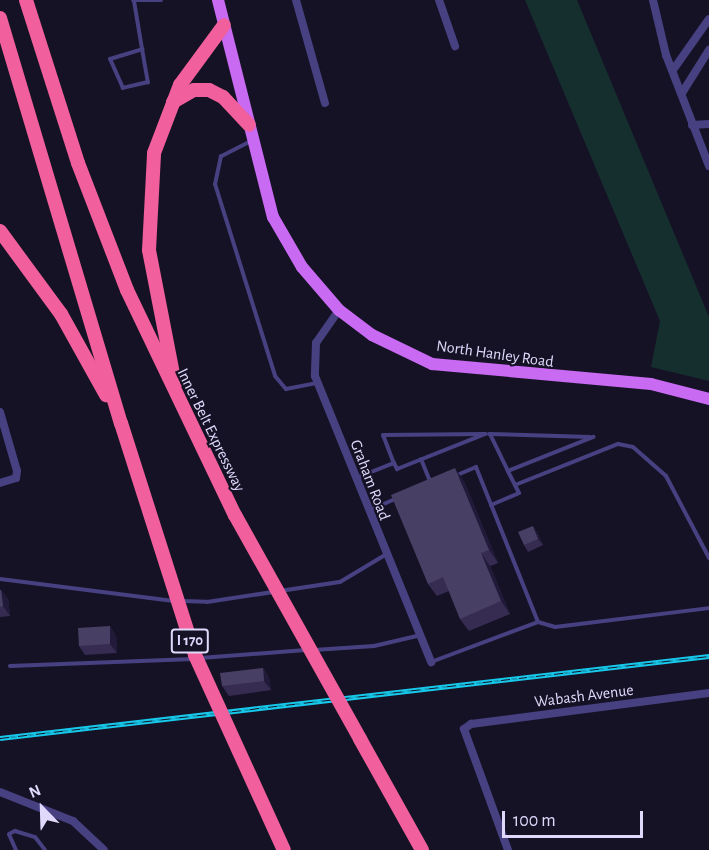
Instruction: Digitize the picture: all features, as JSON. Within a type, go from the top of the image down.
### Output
[{"type":"highway","name":"Inner Belt Expressway","points":[[26,0],[98,217],[182,412],[422,850]]},
{"type":"highway","name":"I 170","points":[[1,21],[122,423],[195,655],[284,850]]},
{"type":"highway","points":[[182,412],[149,250],[154,153],[171,103],[224,25]]},
{"type":"highway","points":[[171,103],[194,90],[209,90],[223,97],[249,125]]},
{"type":"highway","points":[[0,231],[62,314],[122,423]]},
{"type":"main road","name":"North Hanley Road","points":[[218,0],[253,141],[284,238],[339,310],[372,335],[432,364],[651,384],[709,399]]},
{"type":"street","points":[[296,0],[325,103]]},
{"type":"street","points":[[439,0],[455,46]]},
{"type":"street","points":[[652,0],[673,70],[709,166]]},
{"type":"street","points":[[673,70],[709,19]]},
{"type":"street","points":[[682,93],[709,50]]},
{"type":"street","points":[[692,125],[709,124]]},
{"type":"street","name":"Graham Road","points":[[339,310],[316,343],[317,382],[417,636],[431,662]]},
{"type":"street","points":[[0,412],[16,478],[0,483]]},
{"type":"street","name":"Wabash Avenue","points":[[508,850],[464,729],[471,724],[709,693]]},
{"type":"street","points":[[0,792],[73,821],[104,850]]},
{"type":"lane","points":[[142,49],[110,59],[123,88],[148,82],[142,49],[133,1],[161,0]]},
{"type":"lane","points":[[253,141],[221,156],[214,184],[275,376],[286,389],[317,382]]},
{"type":"lane","points":[[487,434],[397,469],[383,435],[487,434],[593,437],[508,471]]},
{"type":"lane","points":[[487,434],[519,493],[491,505]]},
{"type":"lane","points":[[515,485],[618,444],[633,447],[666,476],[709,558]]},
{"type":"lane","points":[[421,459],[432,485]]},
{"type":"lane","points":[[355,478],[394,463]]},
{"type":"lane","points":[[423,488],[476,468],[538,622]]},
{"type":"lane","points":[[368,511],[405,495]]},
{"type":"lane","points":[[0,579],[207,602],[340,582],[385,555]]},
{"type":"lane","points":[[431,662],[538,622],[555,627],[709,608]]},
{"type":"lane","points":[[10,666],[330,650],[417,636]]},
{"type":"lane","points":[[16,850],[9,834],[15,831],[35,837],[45,850]]},
{"type":"green space","points":[[525,0],[577,0],[709,317],[709,381],[651,367],[660,321]]},
{"type":"building","points":[[455,468],[489,550],[481,553],[501,601],[460,619],[443,577],[428,584],[391,495]]},
{"type":"building","points":[[533,526],[538,539],[524,545],[518,532]]},
{"type":"building","points":[[0,590],[3,606],[0,607]]},
{"type":"building","points":[[110,626],[110,644],[79,646],[78,628]]},
{"type":"building","points":[[263,668],[264,681],[222,686],[220,673]]},
{"type":"railway","points":[[0,738],[709,656]]}]
